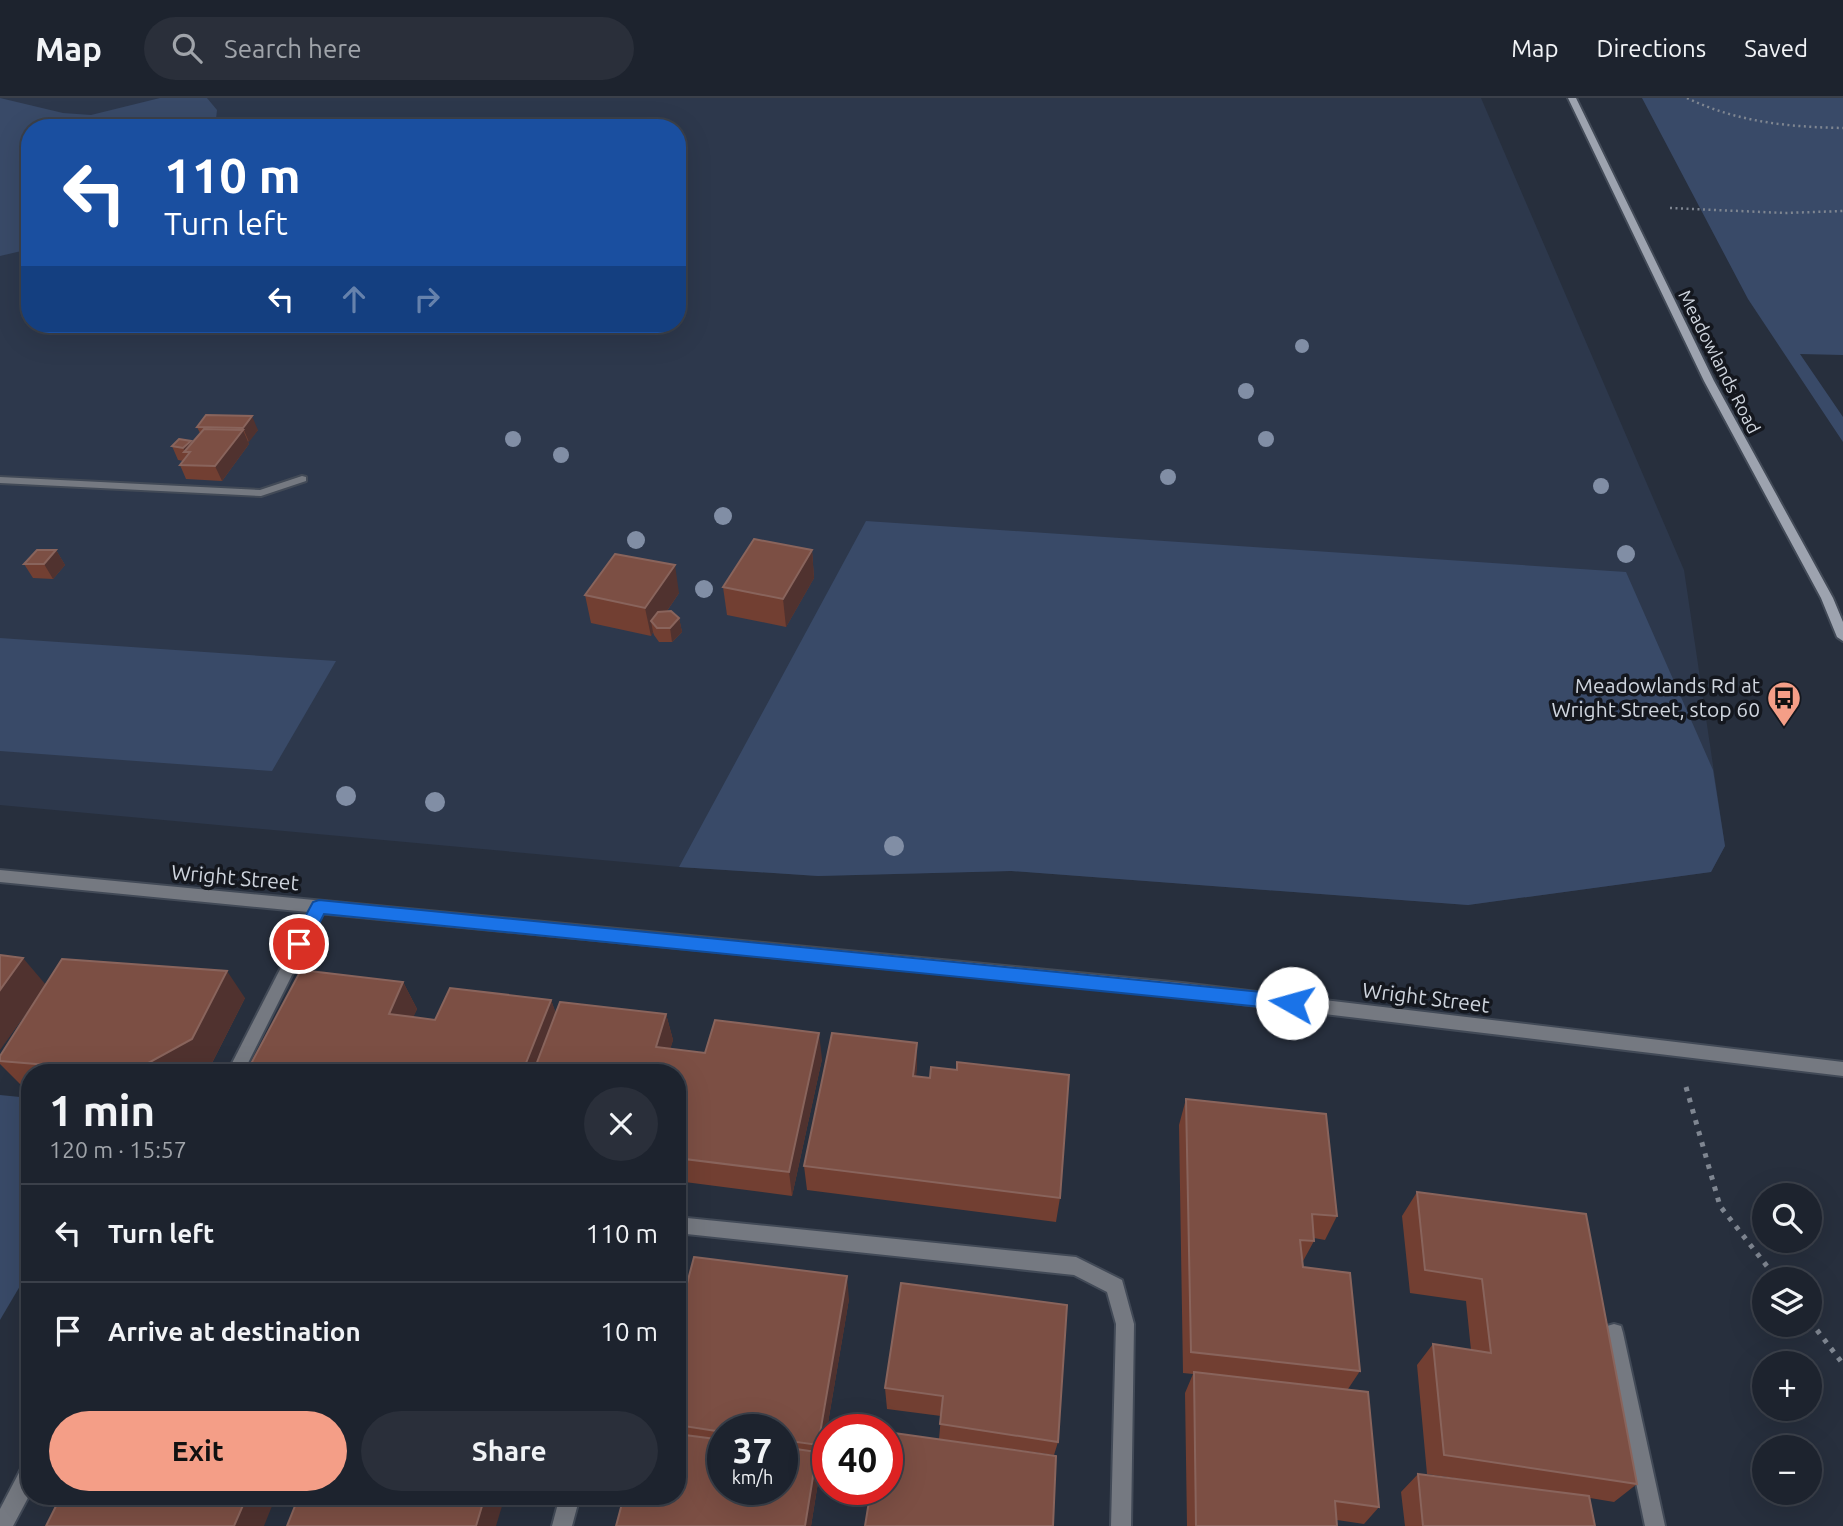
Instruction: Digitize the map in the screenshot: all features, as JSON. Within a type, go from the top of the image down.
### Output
[{"type":"main road","name":"Meadowlands Road","points":[[1572,98],[1709,381],[1826,598],[1843,638]]},
{"type":"street","points":[[0,480],[261,493],[302,479]]},
{"type":"street","name":"Wright Street","points":[[0,876],[1182,990],[1843,1069]]},
{"type":"street","points":[[240,1064],[319,907]]},
{"type":"street","points":[[686,1226],[1076,1266],[1115,1286],[1125,1324],[1121,1526]]},
{"type":"street","points":[[1614,1333],[1655,1526]]},
{"type":"street","points":[[2,1526],[21,1489]]},
{"type":"street","points":[[562,1526],[568,1505]]},
{"type":"path","points":[[1687,98],[1727,114],[1774,124],[1843,128]]},
{"type":"path","points":[[1670,208],[1785,213],[1843,211]]},
{"type":"path","points":[[1675,1049],[1720,1206],[1768,1267]]},
{"type":"path","points":[[1822,1337],[1843,1364]]},
{"type":"shaded area","points":[[0,98],[1481,98],[1684,570],[1725,846],[1711,872],[1468,905],[1011,871],[818,876],[679,867],[0,805]]},
{"type":"shaded area","points":[[0,98],[63,113],[91,115],[160,98],[207,98],[217,110],[216,119],[21,119],[21,251],[0,256]]},
{"type":"shaded area","points":[[1642,98],[1843,98],[1843,355],[1800,354],[1843,417],[1843,442],[1748,299]]},
{"type":"shaded area","points":[[866,521],[1626,572],[1713,770],[1725,846],[1711,872],[1468,905],[1011,871],[818,876],[679,867]]},
{"type":"shaded area","points":[[0,638],[336,661],[272,771],[0,751]]},
{"type":"shaded area","points":[[0,1095],[21,1097],[21,1284],[0,1320]]},
{"type":"building","points":[[206,415],[252,416],[243,428],[197,427]]},
{"type":"building","points":[[204,429],[243,430],[215,466],[180,465],[190,452],[184,452]]},
{"type":"building","points":[[179,439],[191,441],[183,448],[172,446]]},
{"type":"building","points":[[754,539],[812,550],[783,599],[723,587]]},
{"type":"building","points":[[37,550],[56,550],[44,564],[24,564]]},
{"type":"building","points":[[615,554],[675,565],[645,608],[585,595]]},
{"type":"building","points":[[671,611],[679,618],[670,628],[657,628],[651,621],[658,612]]},
{"type":"building","points":[[0,955],[23,958],[0,990]]},
{"type":"building","points":[[62,959],[227,971],[192,1039],[147,1064],[36,1064],[0,1061],[0,1056]]},
{"type":"building","points":[[301,970],[403,982],[389,1014],[435,1020],[450,988],[551,1000],[526,1064],[251,1064]]},
{"type":"building","points":[[560,1002],[666,1014],[656,1047],[705,1053],[715,1020],[819,1033],[789,1172],[686,1159],[686,1064],[536,1064]]},
{"type":"building","points":[[832,1033],[917,1043],[913,1076],[930,1078],[931,1067],[957,1070],[957,1062],[1069,1075],[1060,1198],[804,1166]]},
{"type":"building","points":[[1186,1099],[1326,1114],[1337,1216],[1312,1214],[1314,1241],[1300,1240],[1303,1267],[1350,1273],[1360,1371],[1191,1352]]},
{"type":"building","points":[[1417,1192],[1586,1214],[1637,1484],[1444,1455],[1433,1344],[1491,1353],[1482,1279],[1425,1270]]},
{"type":"building","points":[[694,1257],[847,1276],[823,1414],[812,1414],[812,1444],[798,1442],[798,1414],[707,1414],[707,1430],[686,1426],[686,1288]]},
{"type":"building","points":[[901,1283],[1067,1305],[1058,1442],[940,1424],[943,1396],[885,1388]]},
{"type":"building","points":[[1194,1372],[1368,1392],[1379,1507],[1335,1501],[1337,1526],[1196,1526]]},
{"type":"building","points":[[903,1434],[1056,1456],[1053,1526],[865,1526],[868,1505],[903,1505]]},
{"type":"building","points":[[686,1435],[707,1438],[707,1505],[798,1505],[798,1449],[812,1451],[812,1483],[805,1526],[616,1526],[622,1505],[686,1505]]},
{"type":"building","points":[[1418,1474],[1589,1496],[1595,1526],[1423,1526]]},
{"type":"building","points":[[56,1505],[243,1505],[234,1526],[46,1526]]},
{"type":"building","points":[[295,1505],[482,1505],[476,1526],[287,1526]]},
{"type":"place","name":"Meadowlands Rd at Wright Street, stop 60","points":[[1784,728]]},
{"type":"route","points":[[299,944],[319,907],[1182,990],[1292,1003]]}]
